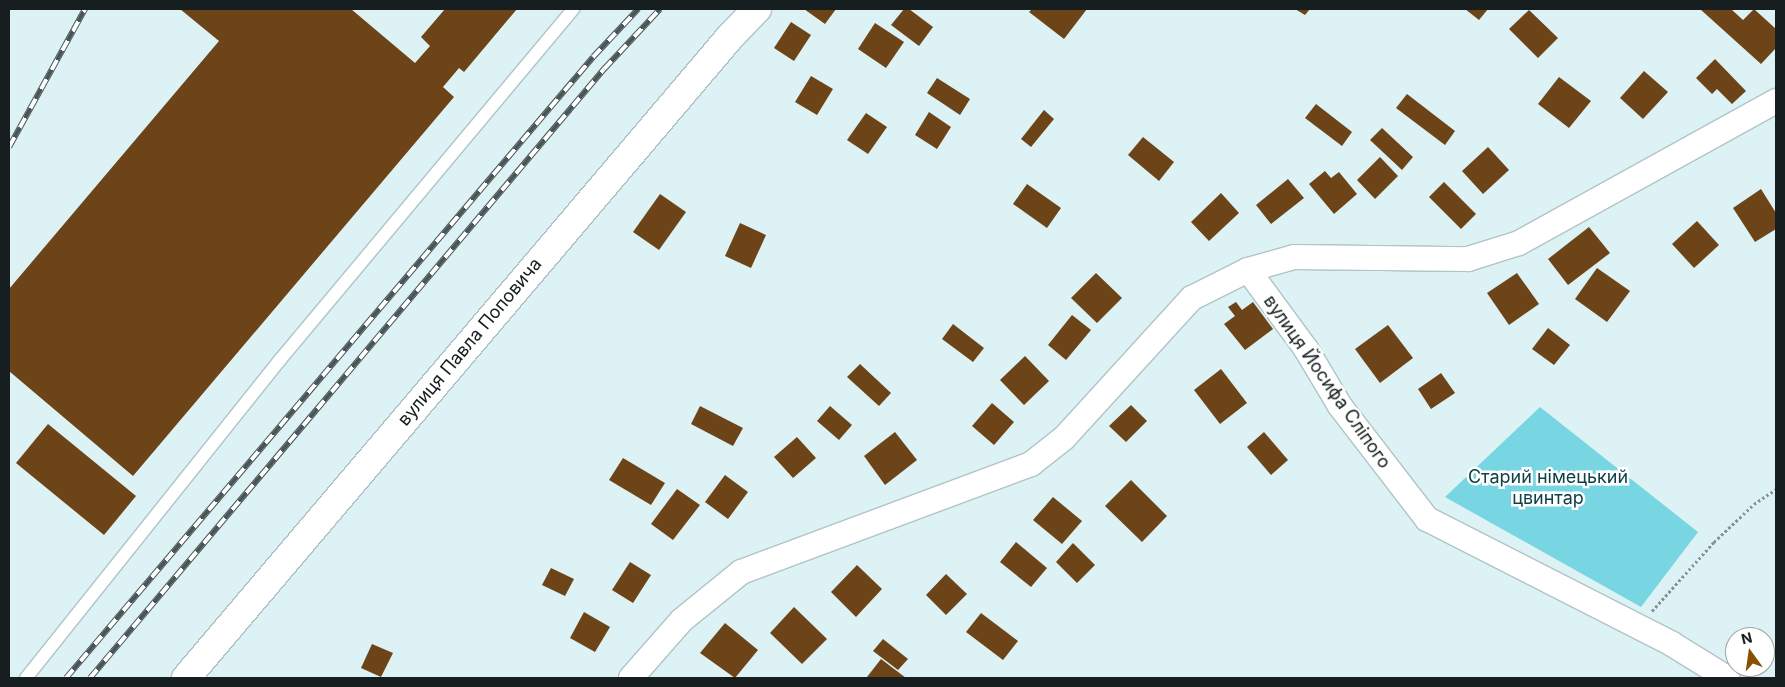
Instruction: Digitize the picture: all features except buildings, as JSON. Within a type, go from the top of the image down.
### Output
[{"type":"street","name":"вулиця Павла Поповича","points":[[186,678],[730,37],[757,9]]},
{"type":"street","points":[[631,678],[682,620],[741,572],[1031,464],[1064,438],[1192,298],[1248,270],[1294,257],[1468,259],[1519,243],[1776,101]]},
{"type":"street","name":"вулиця Йосифа Сліпого","points":[[1248,270],[1306,349],[1340,406],[1427,519],[1638,626],[1727,678]]},
{"type":"lane","points":[[26,678],[279,361],[573,9]]},
{"type":"path","points":[[1638,626],[1714,542],[1754,504],[1776,489]]},
{"type":"green space","name":"Старий німецький цвинтар","points":[[1540,407],[1698,532],[1641,607],[1445,497]]},
{"type":"railway","points":[[9,147],[85,9]]},
{"type":"railway","points":[[66,678],[593,57],[638,9]]},
{"type":"railway","points":[[90,678],[604,69],[660,9]]}]
